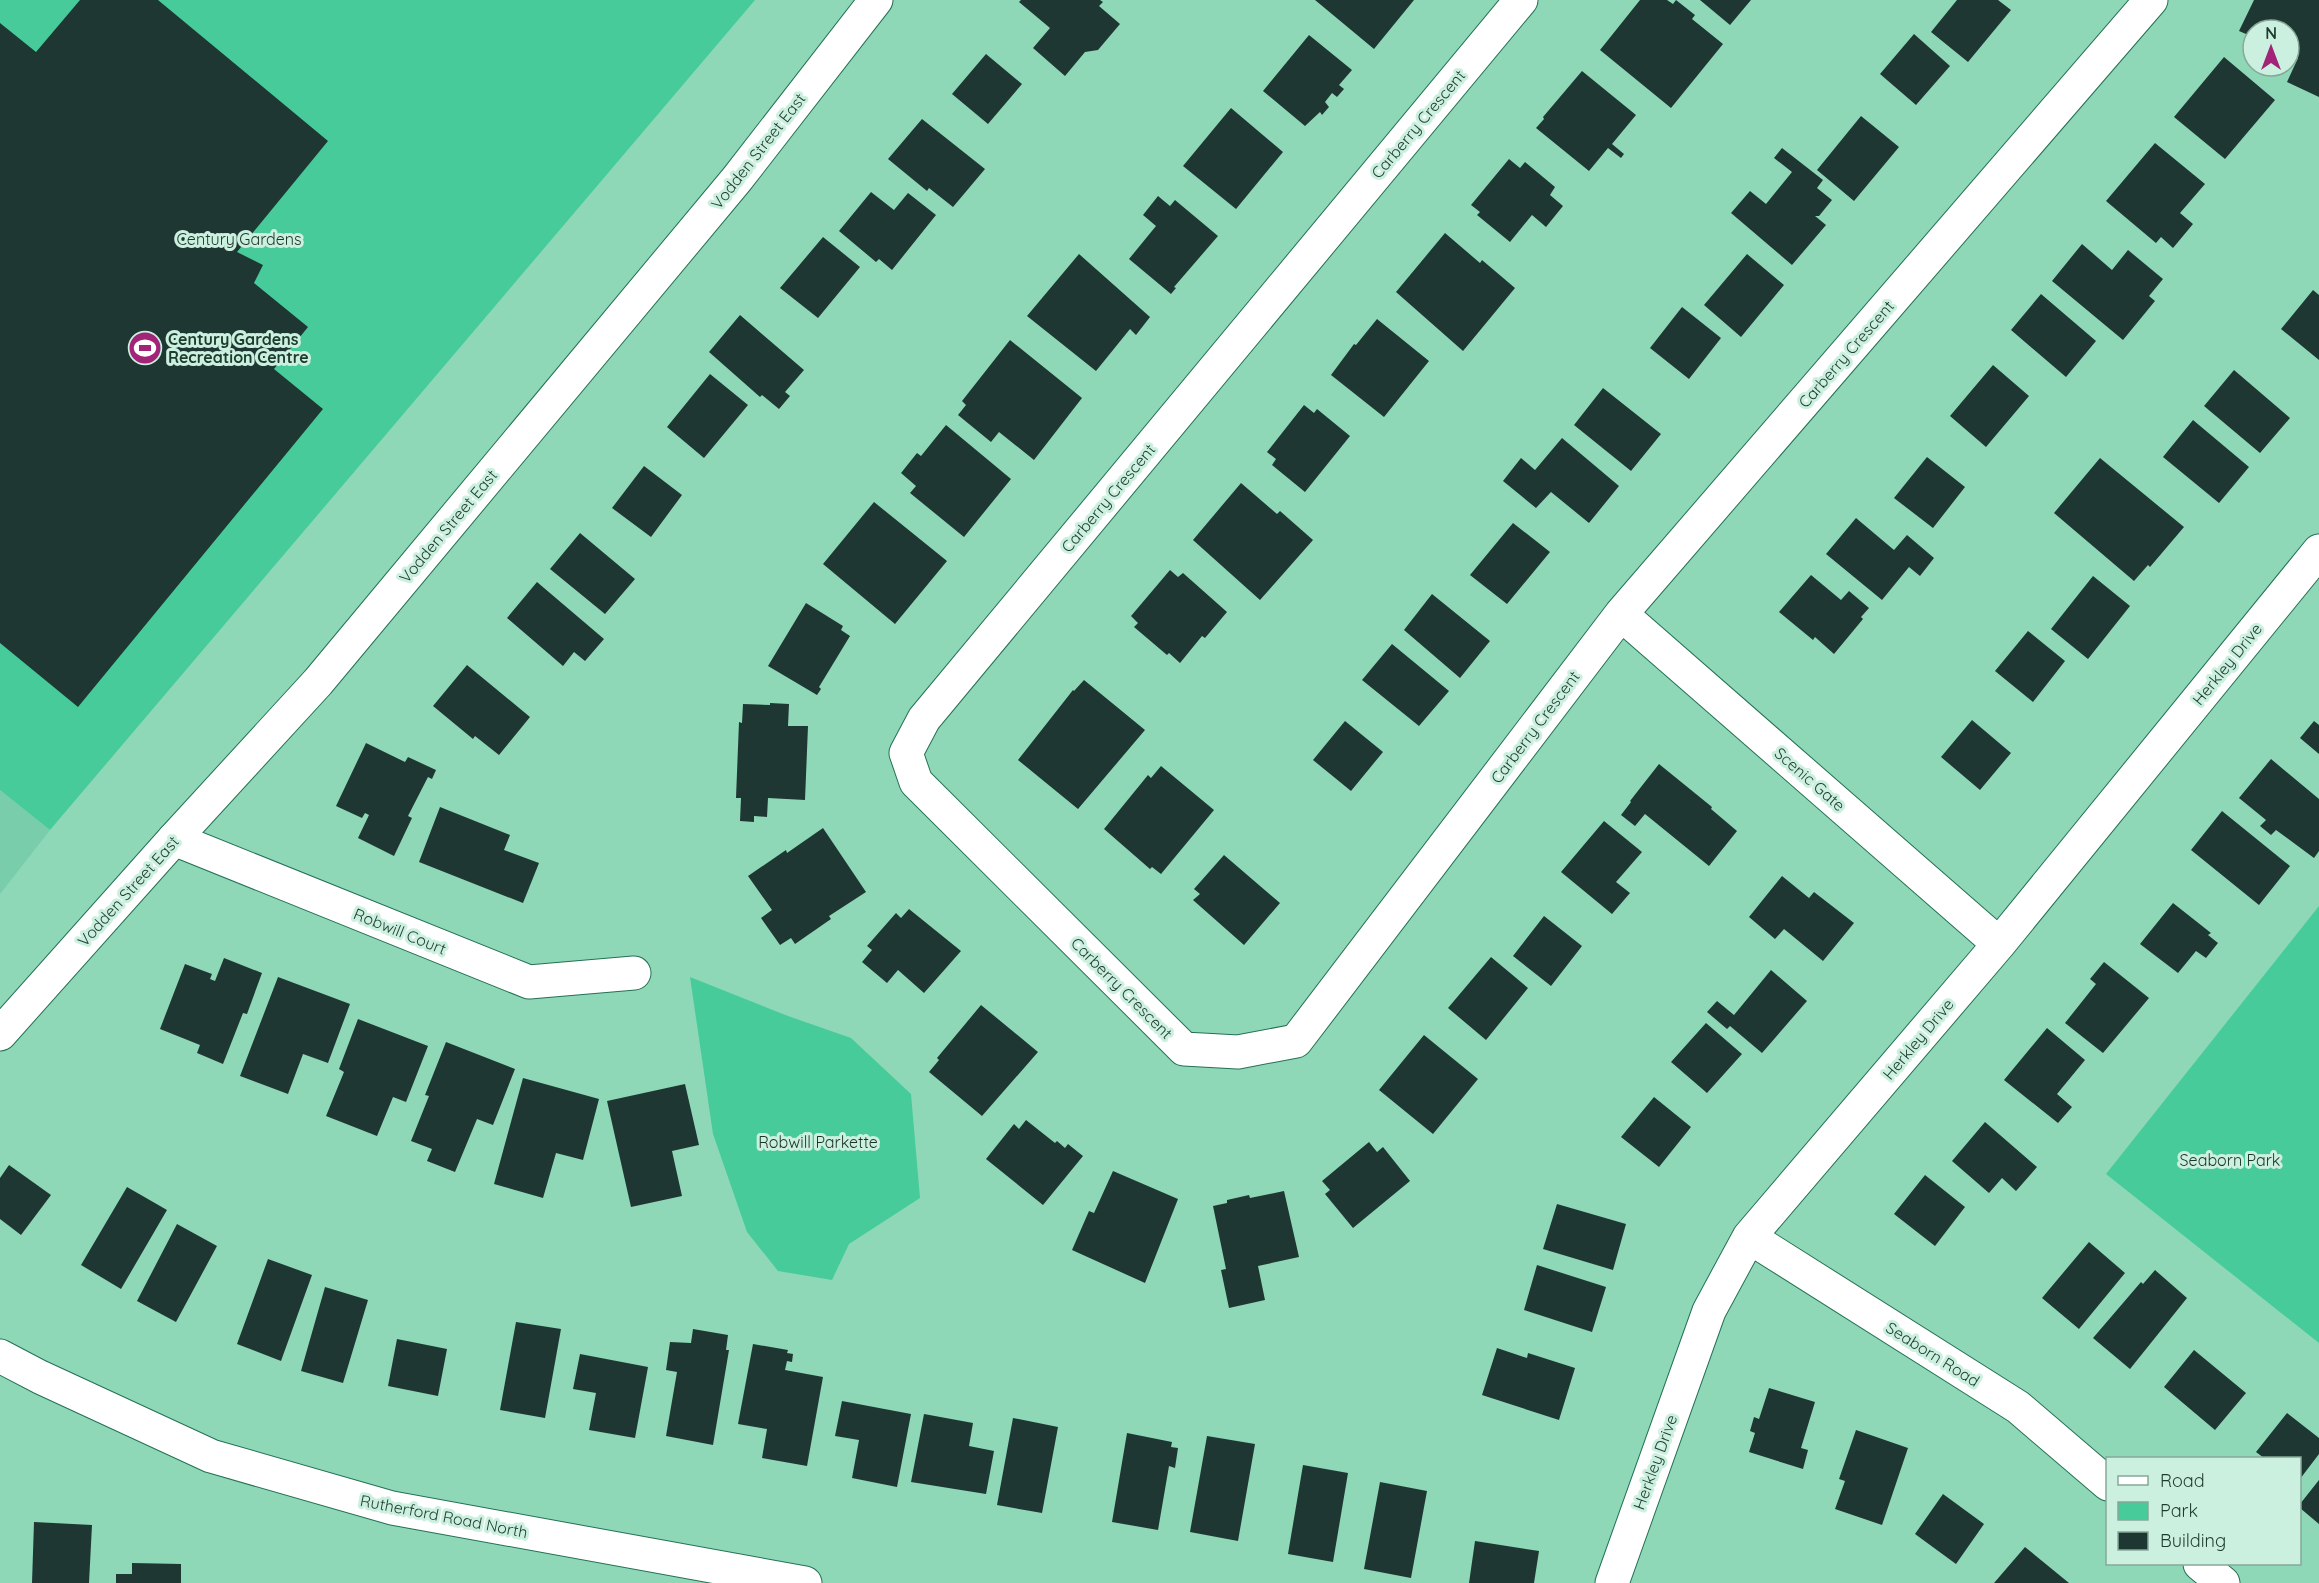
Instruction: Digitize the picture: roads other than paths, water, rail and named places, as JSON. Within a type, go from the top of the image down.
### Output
[{"type":"street","name":"Vodden Street East","points":[[0,1034],[318,682],[737,179],[876,0]]},
{"type":"street","name":"Carberry Crescent","points":[[1521,0],[924,719],[906,753],[916,782],[1184,1049],[1238,1053],[1296,1041],[1621,614],[2151,0]]},
{"type":"street","name":"Herkley Drive","points":[[1612,1583],[1709,1311],[1749,1237],[1999,944],[2319,551]]},
{"type":"street","name":"Scenic Gate","points":[[1621,614],[1999,944]]},
{"type":"street","name":"Robwill Court","points":[[174,839],[529,982],[634,973]]},
{"type":"street","name":"Seaborn Road","points":[[1749,1237],[2018,1407],[2106,1482]]},
{"type":"street","name":"Rutherford Road North","points":[[0,1356],[40,1377],[211,1456],[392,1508],[805,1583]]},
{"type":"street","points":[[2202,1565],[2223,1583]]},
{"type":"place","name":"Century Gardens Recreation Centre","points":[[145,348]]},
{"type":"park label","name":"Century Gardens","points":[[239,239]]},
{"type":"park label","name":"Robwill Parkette","points":[[818,1142]]},
{"type":"park label","name":"Seaborn Park","points":[[2230,1160]]}]
